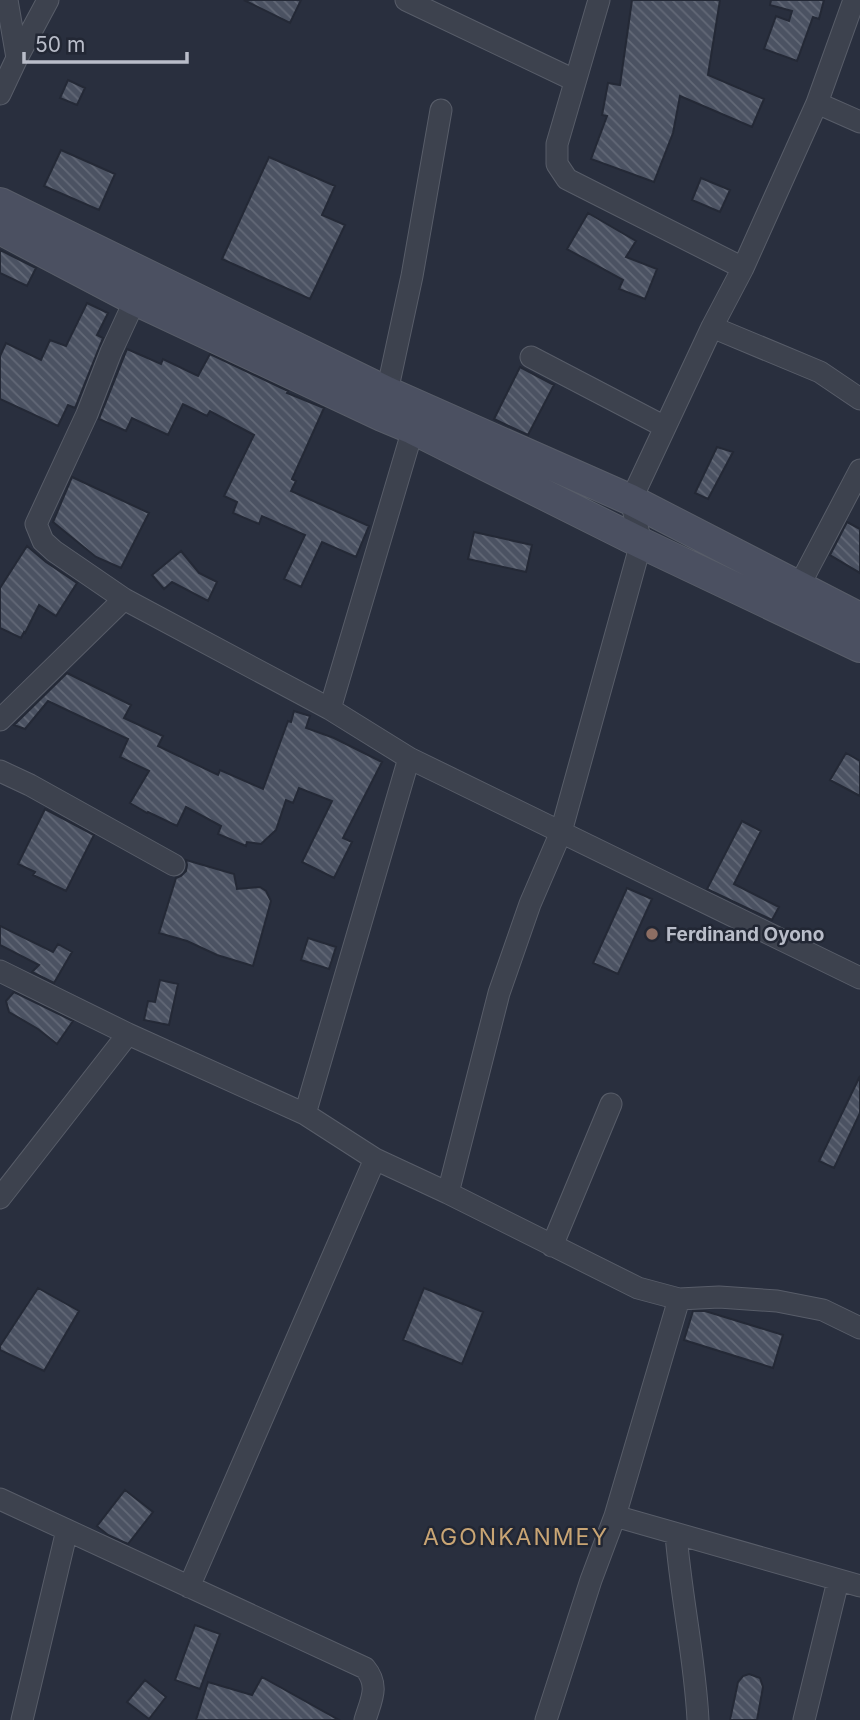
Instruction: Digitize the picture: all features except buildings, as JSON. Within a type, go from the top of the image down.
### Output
[{"type":"main road","points":[[0,203],[387,392],[631,500],[860,618]]},
{"type":"main road","points":[[0,229],[135,300],[413,429],[641,543],[860,647]]},
{"type":"street","points":[[7,0],[17,58]]},
{"type":"street","points":[[0,94],[48,0]]},
{"type":"street","points":[[406,0],[574,80]]},
{"type":"street","points":[[598,0],[557,144],[557,164],[567,179],[743,268]]},
{"type":"street","points":[[447,1193],[499,993],[530,904],[561,832],[641,543],[631,500],[712,327],[743,268],[817,103],[854,0]]},
{"type":"street","points":[[817,103],[860,122]]},
{"type":"street","points":[[387,392],[412,276],[441,110]]},
{"type":"street","points":[[135,300],[111,352],[88,415],[36,523],[43,541],[124,599],[330,709],[409,758],[860,978]]},
{"type":"street","points":[[712,327],[820,372],[860,399]]},
{"type":"street","points":[[531,357],[666,427]]},
{"type":"street","points":[[330,709],[413,429]]},
{"type":"street","points":[[799,586],[860,470]]},
{"type":"street","points":[[0,720],[124,599]]},
{"type":"street","points":[[305,1114],[409,758]]},
{"type":"street","points":[[0,771],[174,865]]},
{"type":"street","points":[[0,971],[128,1034],[305,1114],[375,1159],[638,1288],[679,1299],[719,1297],[776,1301],[823,1310],[860,1328]]},
{"type":"street","points":[[0,1198],[128,1034]]},
{"type":"street","points":[[552,1246],[611,1104]]},
{"type":"street","points":[[189,1587],[375,1159]]},
{"type":"street","points":[[546,1720],[591,1580],[615,1516],[679,1299]]},
{"type":"street","points":[[0,1499],[365,1668],[371,1676],[374,1688],[365,1720]]},
{"type":"street","points":[[615,1516],[860,1586]]},
{"type":"street","points":[[22,1720],[67,1530]]},
{"type":"street","points":[[676,1534],[698,1720]]},
{"type":"street","points":[[804,1720],[838,1581]]},
{"type":"place","name":"Ferdinand Oyono","points":[[652,934]]},
{"type":"district","name":"AGONKANMEY","points":[[516,1537]]}]
